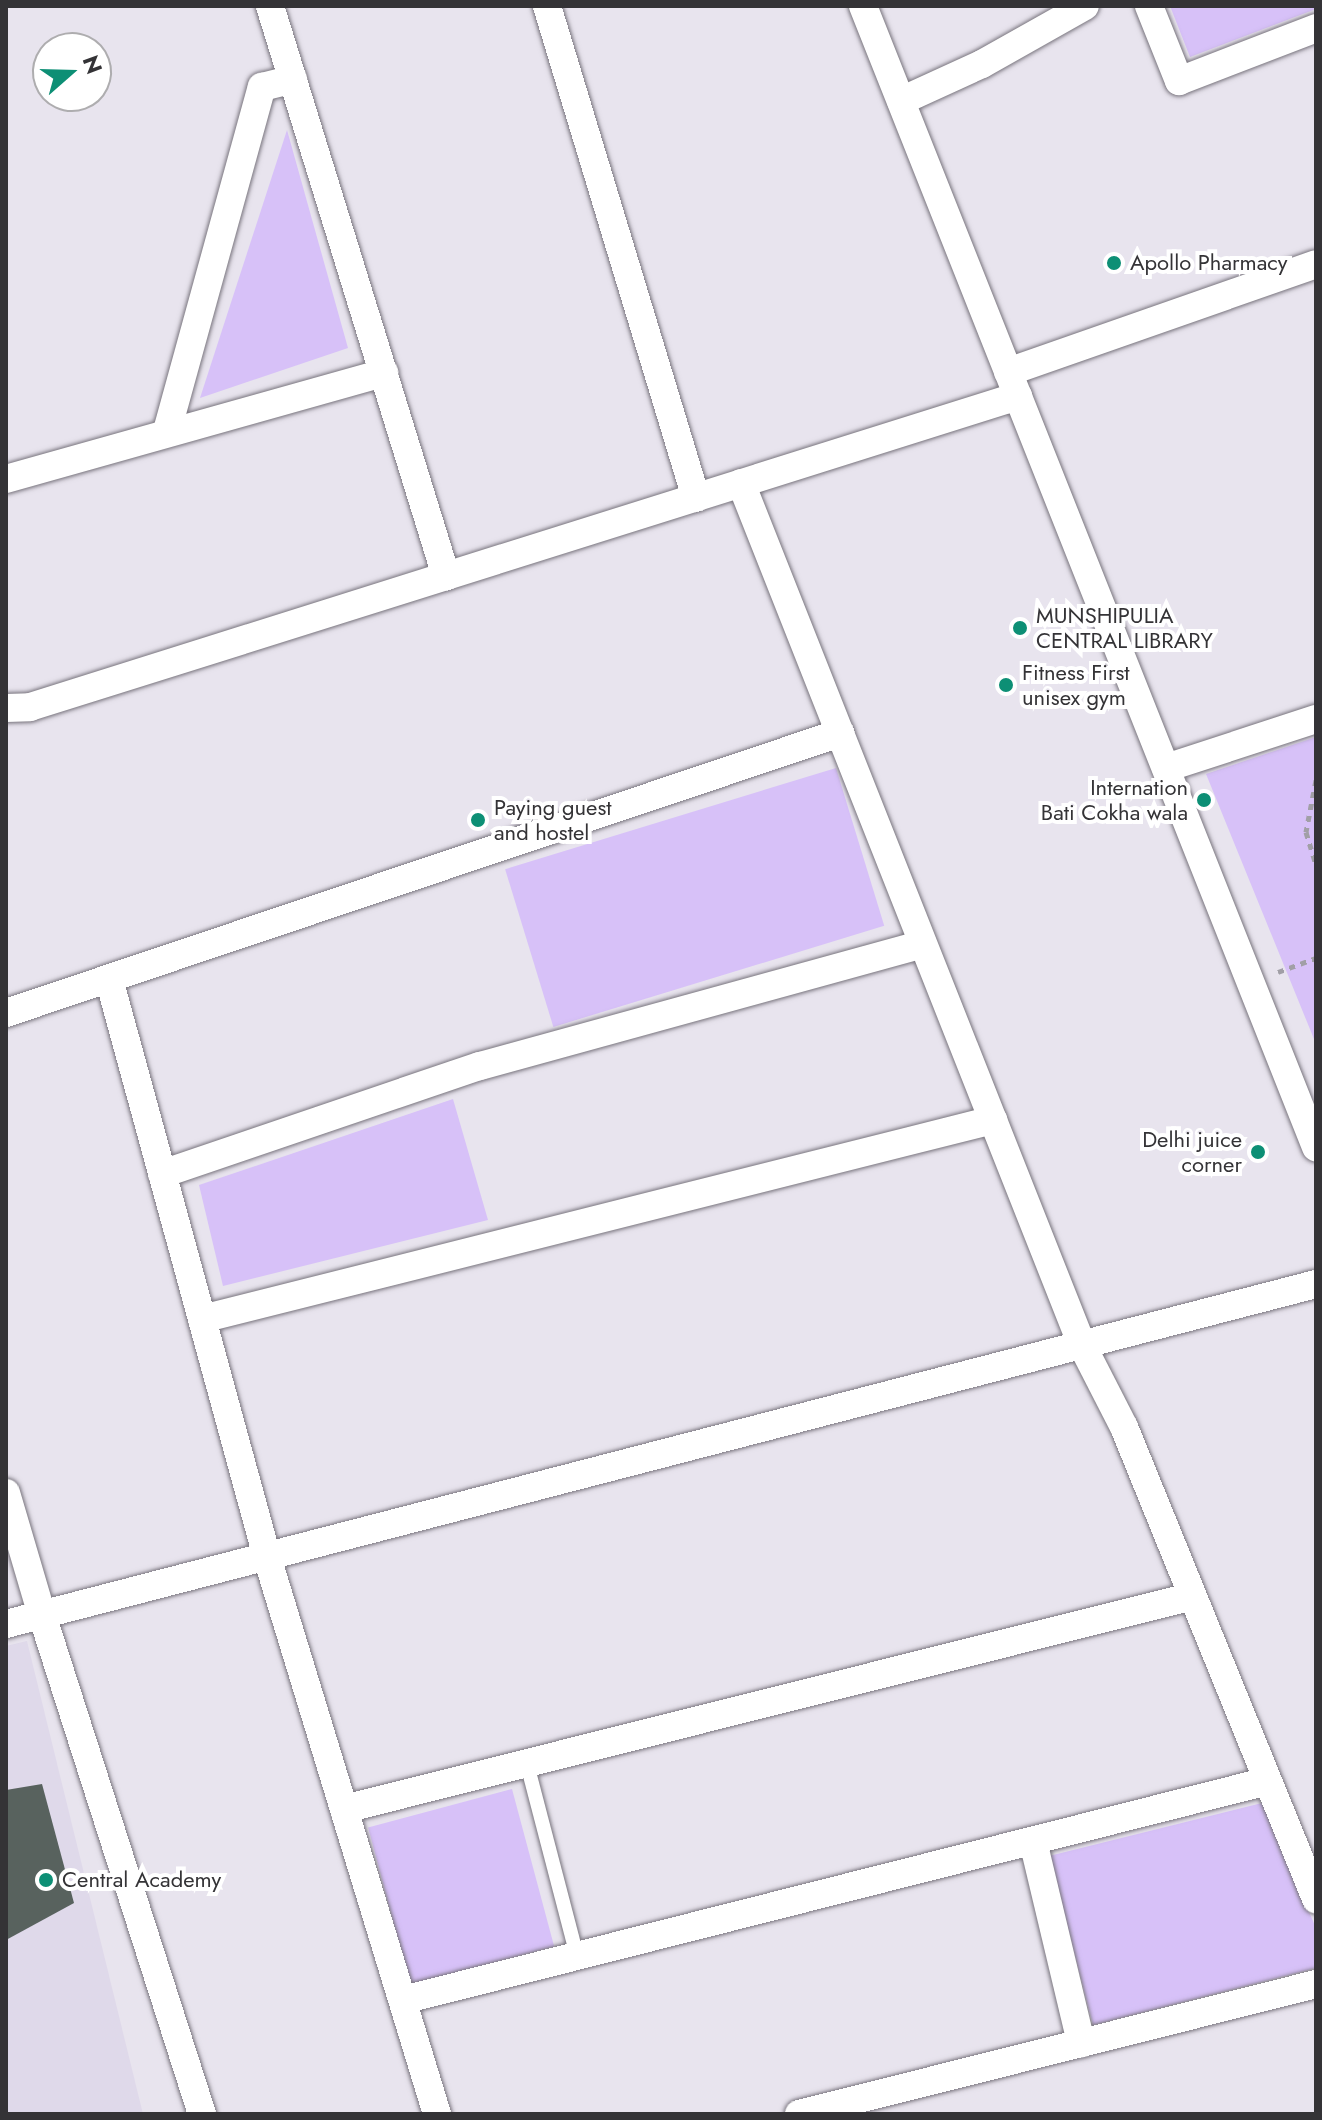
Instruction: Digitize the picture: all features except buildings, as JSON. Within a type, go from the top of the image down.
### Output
[{"type":"street","points":[[270,6],[446,576]]},
{"type":"street","points":[[547,6],[696,498]]},
{"type":"street","points":[[863,6],[1316,1147]]},
{"type":"street","points":[[901,101],[982,64],[1085,6]]},
{"type":"street","points":[[1149,6],[1179,81],[1316,28]]},
{"type":"street","points":[[167,431],[262,87],[293,79]]},
{"type":"street","points":[[6,708],[30,707],[741,483],[1013,384],[1316,264]]},
{"type":"street","points":[[6,479],[167,431],[384,373]]},
{"type":"street","points":[[741,483],[1082,1345],[1124,1427],[1316,1899]]},
{"type":"street","points":[[1166,768],[1316,719]]},
{"type":"street","points":[[6,1013],[840,733]]},
{"type":"street","points":[[162,1174],[480,1066],[923,944]]},
{"type":"street","points":[[109,979],[267,1557],[437,2114]]},
{"type":"street","points":[[202,1319],[993,1120]]},
{"type":"street","points":[[6,1624],[1316,1284]]},
{"type":"street","points":[[6,1493],[202,2114]]},
{"type":"street","points":[[344,1809],[1193,1596]]},
{"type":"street","points":[[403,2000],[1268,1781]]},
{"type":"street","points":[[1033,1841],[1081,2043]]},
{"type":"street","points":[[799,2114],[1316,1984]]},
{"type":"lane","points":[[527,1764],[577,1956]]},
{"type":"path","points":[[1316,780],[1307,811],[1306,832],[1316,864]]},
{"type":"path","points":[[1252,985],[1316,958]]},
{"type":"shaded area","points":[[1170,6],[1316,6],[1316,9],[1190,57]]},
{"type":"shaded area","points":[[287,130],[348,348],[200,398]]},
{"type":"shaded area","points":[[1316,737],[1316,1044],[1206,774]]},
{"type":"shaded area","points":[[836,768],[884,926],[553,1027],[505,869]]},
{"type":"shaded area","points":[[453,1099],[488,1220],[223,1286],[199,1185]]},
{"type":"shaded area","name":"Central Academy","points":[[27,1641],[143,2114],[6,2114],[6,1646]]},
{"type":"shaded area","points":[[512,1789],[554,1946],[410,1985],[368,1828]]},
{"type":"shaded area","points":[[1262,1803],[1316,1928],[1316,1968],[1093,2025],[1049,1856]]},
{"type":"place","name":"Apollo Pharmacy","points":[[1114,263]]},
{"type":"place","name":"MUNSHIPULIA CENTRAL LIBRARY","points":[[1020,628]]},
{"type":"place","name":"Fitness First unisex gym","points":[[1006,685]]},
{"type":"place","name":"Internation Bati Cokha wala","points":[[1204,800]]},
{"type":"place","name":"Paying guest and hostel","points":[[478,820]]},
{"type":"place","name":"Delhi juice corner","points":[[1258,1152]]},
{"type":"place","name":"Central Academy","points":[[46,1880]]}]
